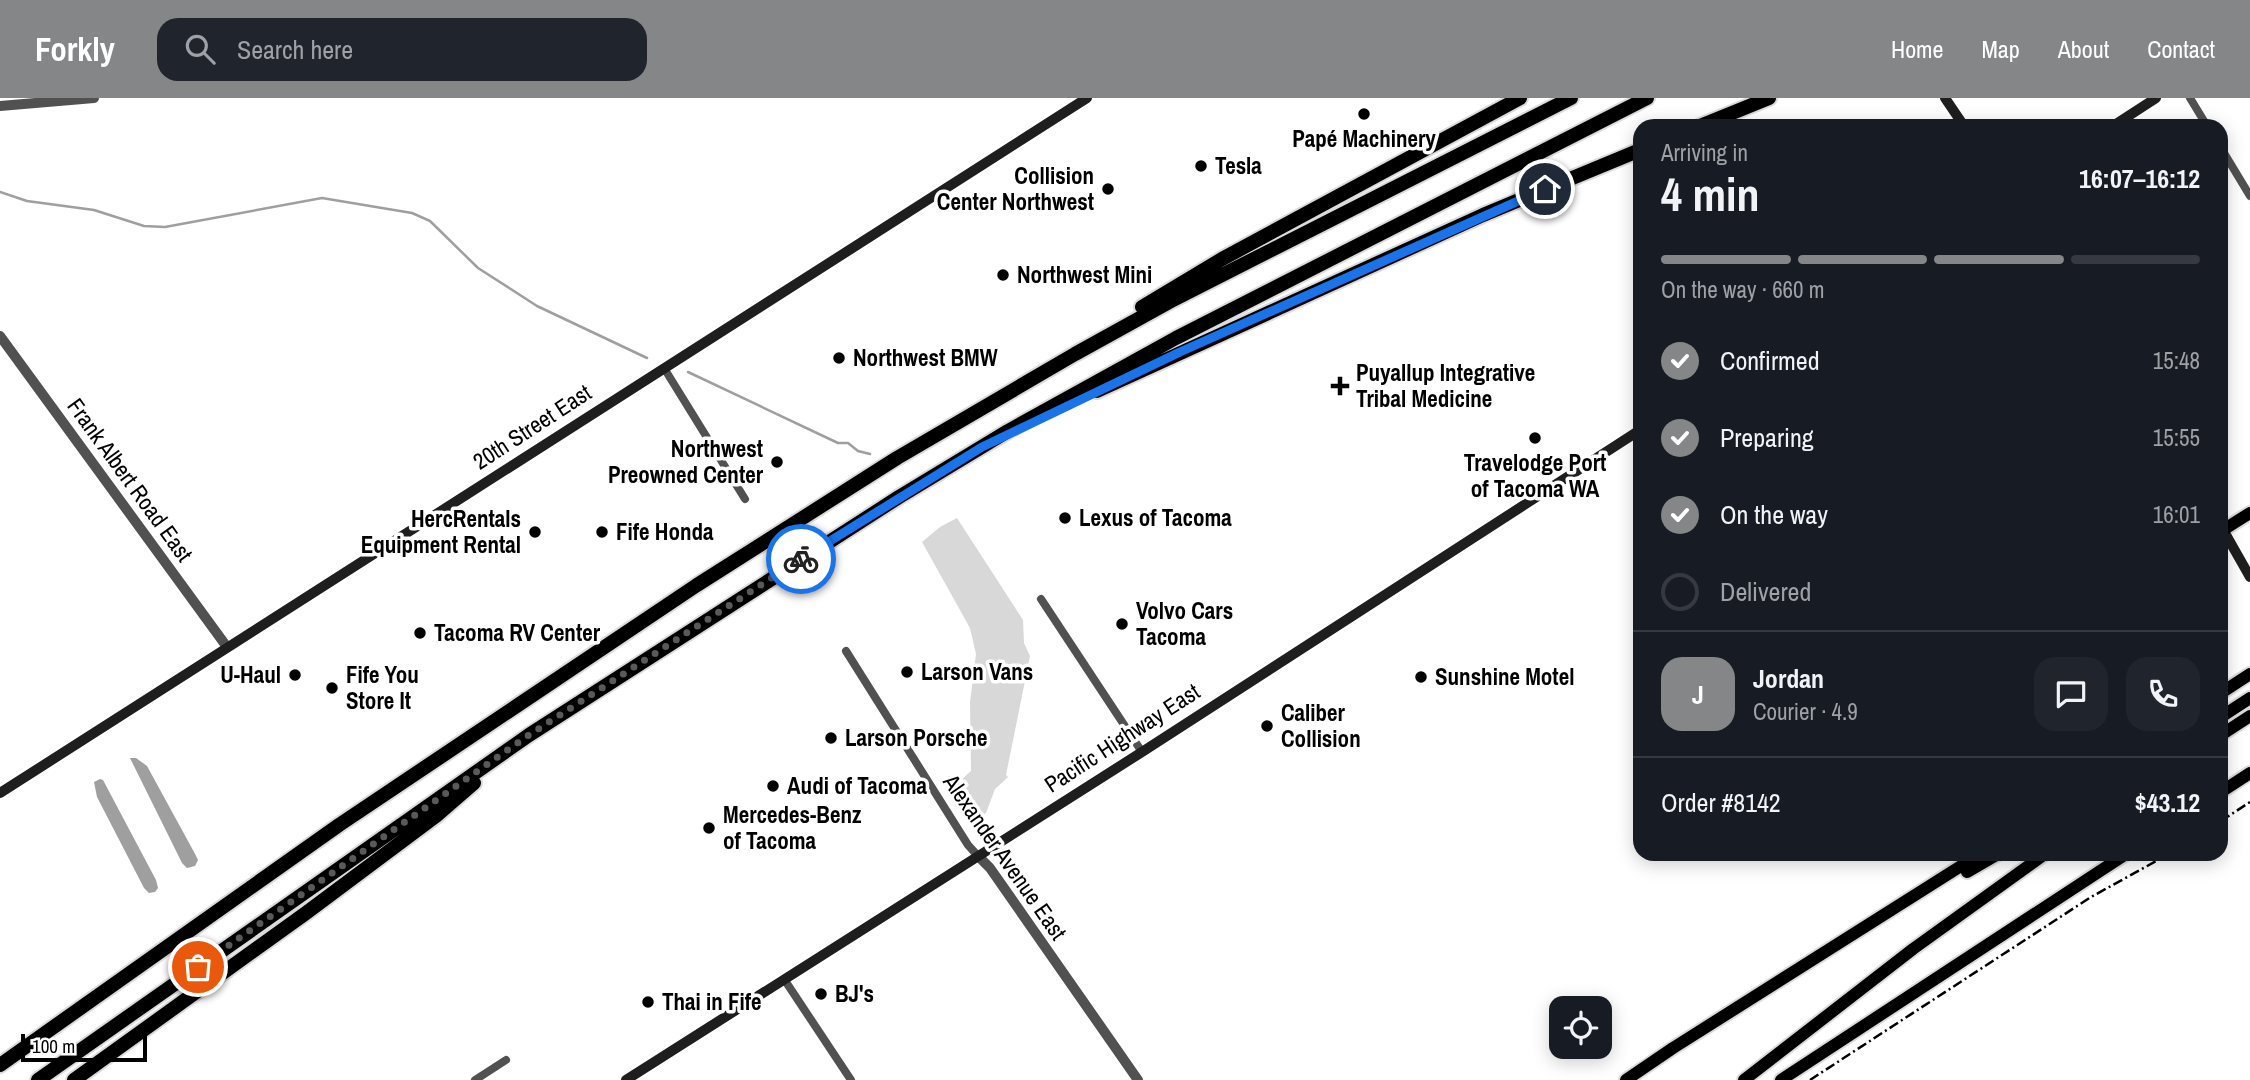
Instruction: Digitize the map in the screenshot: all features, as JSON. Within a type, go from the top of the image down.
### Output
[{"type":"highway","points":[[1099,340],[1139,309],[1222,259],[1520,98]]},
{"type":"highway","points":[[0,1065],[339,825],[697,585],[897,458],[1099,340],[1571,98]]},
{"type":"highway","points":[[38,1080],[529,735],[899,496],[1092,384],[1262,293],[1647,98]]},
{"type":"highway","points":[[1717,119],[1769,98]]},
{"type":"highway","points":[[982,447],[1180,352],[1483,215],[1633,152]]},
{"type":"highway","points":[[2228,526],[2250,513]]},
{"type":"highway","points":[[2228,688],[2250,674]]},
{"type":"highway","points":[[2228,712],[2250,698]]},
{"type":"highway","points":[[2228,730],[2250,716]]},
{"type":"highway","points":[[78,1077],[436,816],[529,735]]},
{"type":"highway","points":[[2228,787],[2250,773]]},
{"type":"highway","points":[[1626,1080],[1969,861]]},
{"type":"highway","points":[[1786,978],[1985,861]]},
{"type":"highway","points":[[1744,1080],[1913,949],[2035,861]]},
{"type":"highway","points":[[1781,1080],[2115,861]]},
{"type":"main road","name":"20th Street East","points":[[0,793],[1087,98]]},
{"type":"main road","points":[[1945,98],[1959,119]]},
{"type":"main road","points":[[2124,119],[2156,98]]},
{"type":"main road","name":"Pacific Highway East","points":[[626,1080],[1142,752],[1633,435]]},
{"type":"main road","points":[[2228,539],[2250,577]]},
{"type":"street","points":[[0,106],[94,98]]},
{"type":"street","points":[[2190,98],[2203,119]]},
{"type":"street","points":[[2228,160],[2250,196]]},
{"type":"street","name":"Frank Albert Road East","points":[[0,336],[228,647]]},
{"type":"street","points":[[664,368],[745,499]]},
{"type":"street","points":[[1041,599],[1142,752]]},
{"type":"street","name":"Alexander Avenue East","points":[[846,652],[961,834],[990,868],[1138,1080]]},
{"type":"street","points":[[784,979],[851,1080]]},
{"type":"street","points":[[475,1080],[506,1060]]},
{"type":"shaded area","points":[[957,518],[1023,620],[1024,643],[1030,656],[1006,775],[1008,777],[995,789],[986,813],[972,820],[950,790],[971,771],[970,702],[976,654],[970,628],[922,542],[940,527]]},
{"type":"shaded area","points":[[130,758],[136,758],[147,766],[198,860],[195,866],[187,868],[182,863]]},
{"type":"shaded area","points":[[103,780],[156,880],[158,888],[155,892],[149,893],[144,888],[97,797],[94,782]]},
{"type":"waterway","points":[[0,192],[27,201],[94,210],[144,226],[165,227],[322,198],[412,213],[430,221],[478,268],[537,306],[647,358]]},
{"type":"waterway","points":[[688,372],[838,443],[848,443],[858,451],[870,454]]},
{"type":"railway","points":[[2228,816],[2250,802]]},
{"type":"railway","points":[[1810,1080],[2091,897],[2156,861]]},
{"type":"way so far","points":[[198,967],[529,735],[801,559]]},
{"type":"place","name":"Papé Machinery","points":[[1364,114]]},
{"type":"place","name":"Tesla","points":[[1201,166]]},
{"type":"place","name":"Collision Center Northwest","points":[[1108,189]]},
{"type":"place","name":"Northwest Mini","points":[[1003,275]]},
{"type":"place","name":"Northwest BMW","points":[[839,358]]},
{"type":"place","name":"Puyallup Integrative Tribal Medicine","points":[[1340,386]]},
{"type":"place","name":"Travelodge Port of Tacoma WA","points":[[1535,438]]},
{"type":"place","name":"Northwest Preowned Center","points":[[777,462]]},
{"type":"place","name":"Lexus of Tacoma","points":[[1065,518]]},
{"type":"place","name":"HercRentals Equipment Rental","points":[[535,532]]},
{"type":"place","name":"Fife Honda","points":[[602,532]]},
{"type":"place","name":"Volvo Cars Tacoma","points":[[1122,624]]},
{"type":"place","name":"Tacoma RV Center","points":[[420,633]]},
{"type":"place","name":"Larson Vans","points":[[907,672]]},
{"type":"place","name":"U-Haul","points":[[295,675]]},
{"type":"place","name":"Sunshine Motel","points":[[1421,677]]},
{"type":"place","name":"Fife You Store It","points":[[332,688]]},
{"type":"place","name":"Caliber Collision","points":[[1267,726]]},
{"type":"place","name":"Larson Porsche","points":[[831,738]]},
{"type":"place","name":"Audi of Tacoma","points":[[773,786]]},
{"type":"place","name":"Mercedes-Benz of Tacoma","points":[[709,828]]},
{"type":"place","name":"BJ's","points":[[821,994]]},
{"type":"place","name":"Thai in Fife","points":[[648,1002]]},
{"type":"route","points":[[801,559],[982,447],[1180,352],[1545,189]]}]
